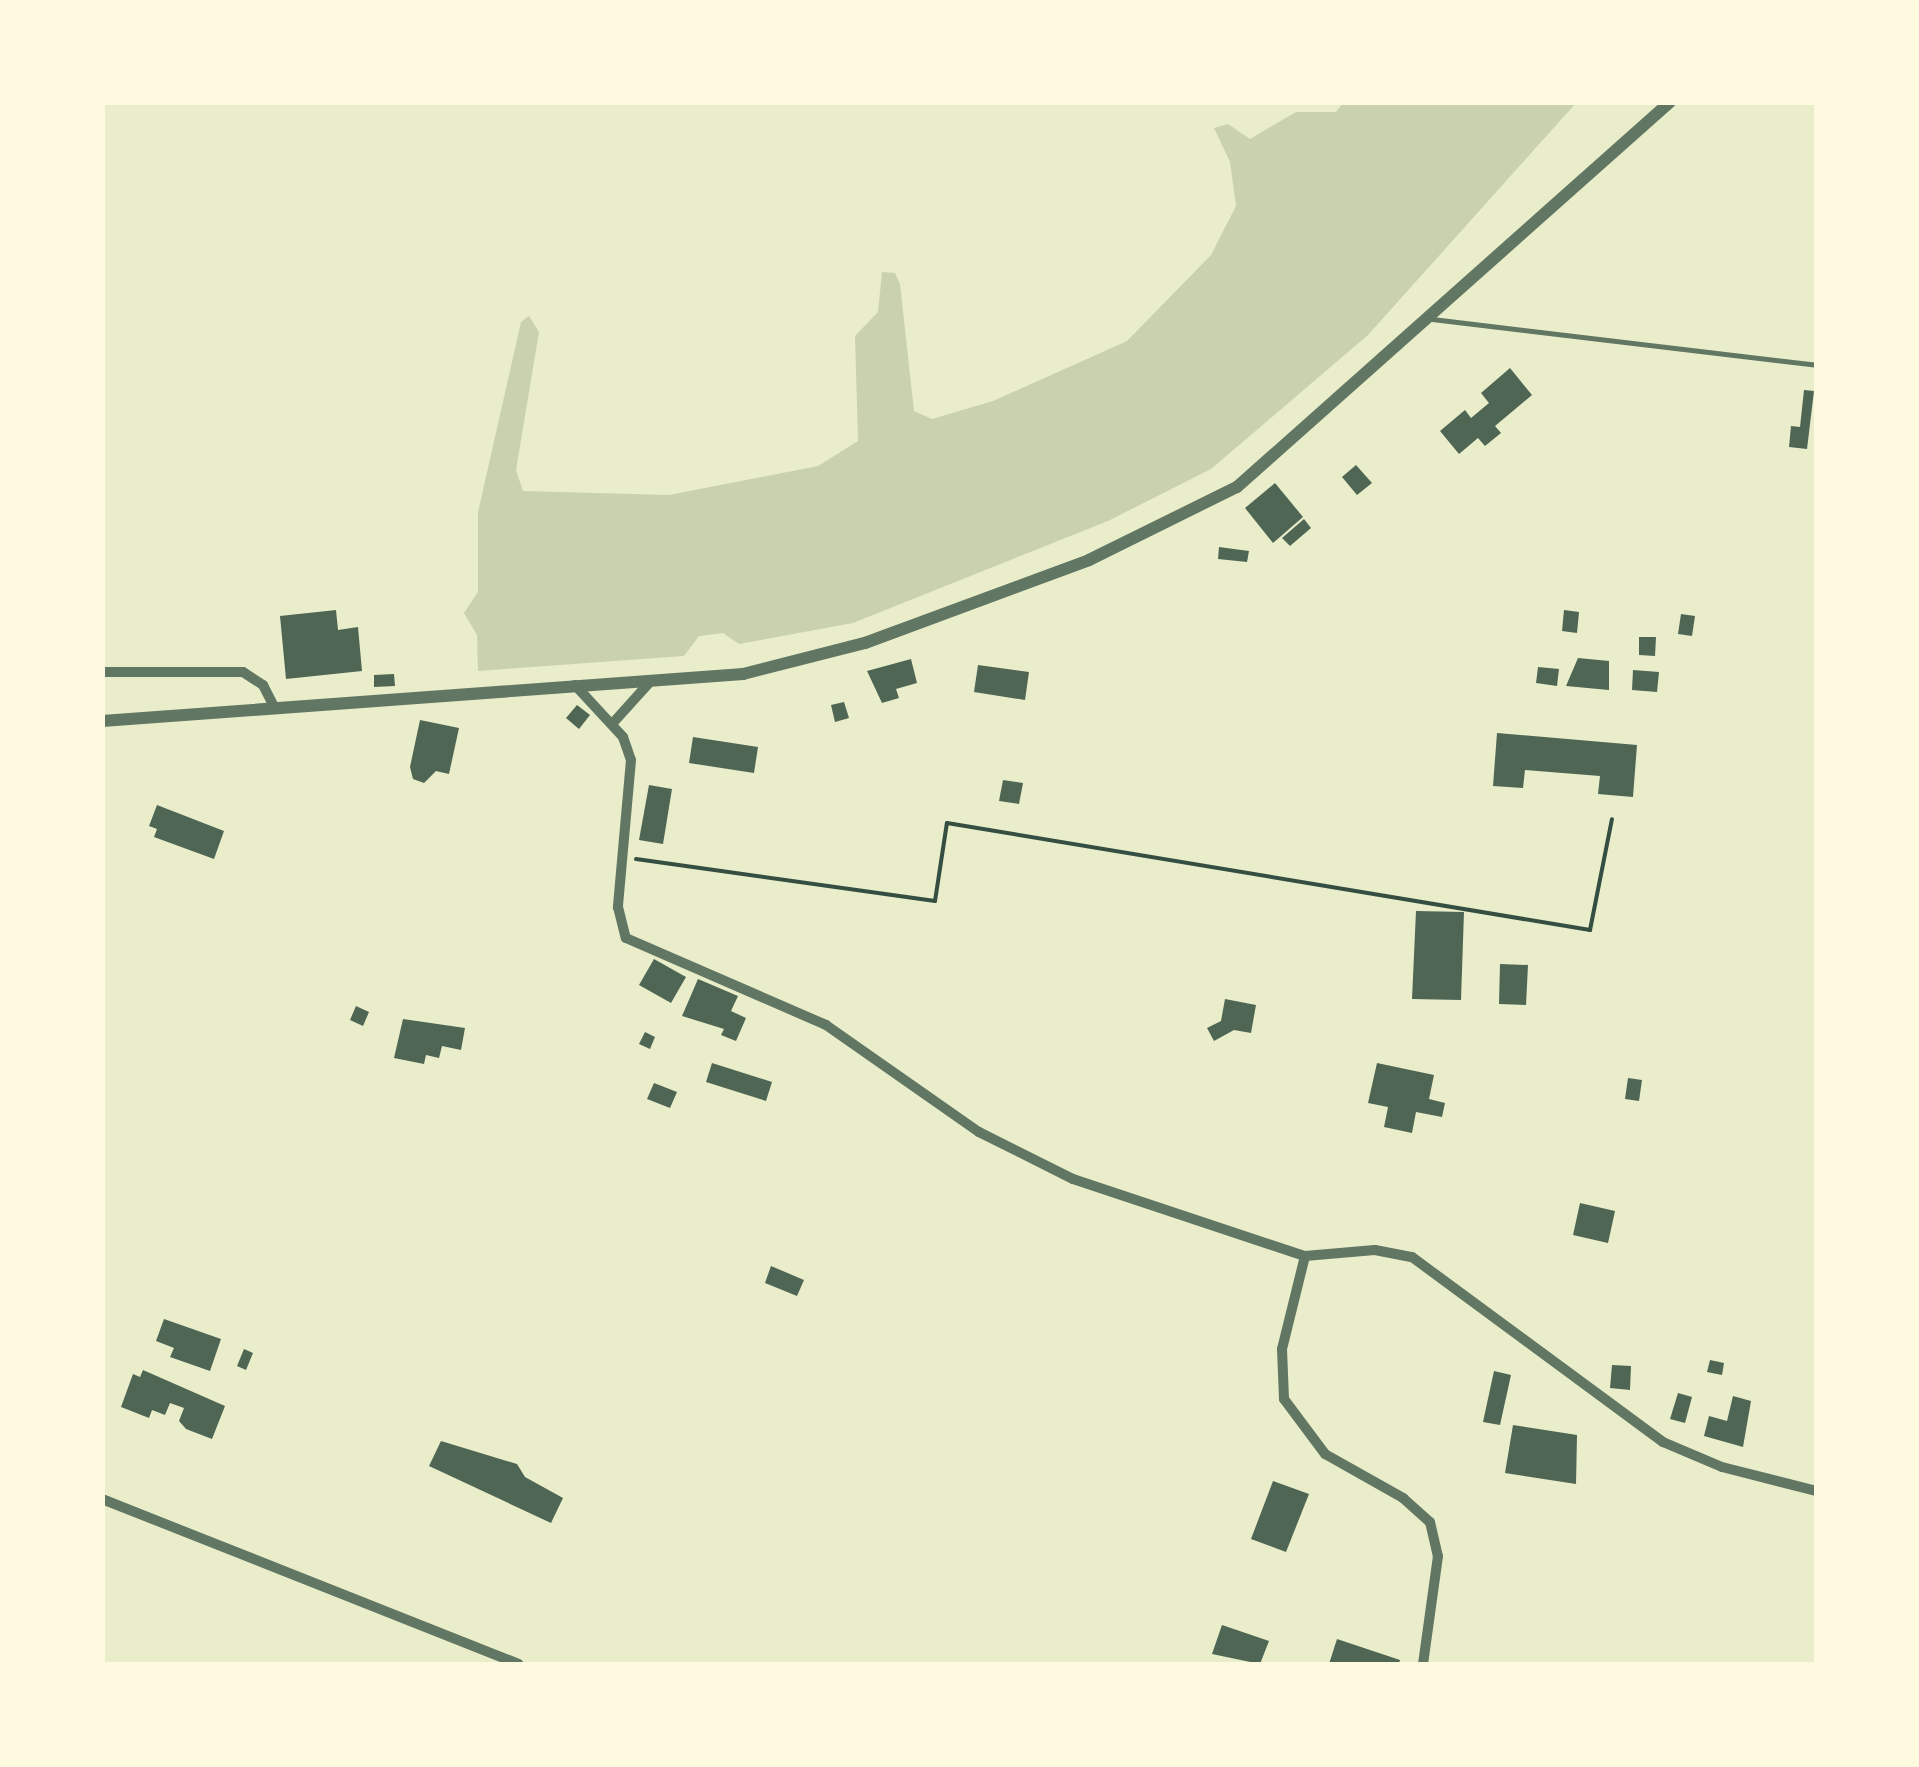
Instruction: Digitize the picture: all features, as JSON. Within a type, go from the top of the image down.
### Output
[{"type":"street","points":[[102,721],[744,674],[838,652],[1154,532],[1238,487],[1670,102]]},
{"type":"street","points":[[102,672],[243,672],[264,685],[276,708]]},
{"type":"street","points":[[612,724],[649,683]]},
{"type":"street","points":[[576,685],[612,724],[632,769],[619,923],[629,940],[826,1025],[938,1106],[1036,1163],[1305,1256],[1375,1250],[1412,1257],[1663,1442],[1722,1467],[1816,1491]]},
{"type":"street","points":[[1305,1256],[1282,1349],[1284,1399],[1324,1454],[1403,1498],[1430,1522],[1438,1556],[1423,1664]]},
{"type":"street","points":[[102,1498],[518,1664]]},
{"type":"lane","points":[[1430,319],[1816,365]]},
{"type":"path","points":[[622,856],[935,901],[947,823],[1590,930],[1612,820]]},
{"type":"green space","points":[[1343,103],[1576,103],[1368,335],[1211,469],[1108,521],[853,623],[739,644],[723,633],[699,636],[684,656],[478,671],[477,635],[464,613],[478,592],[478,512],[521,322],[529,316],[539,332],[516,470],[523,491],[669,495],[818,466],[858,441],[855,336],[878,312],[882,272],[895,273],[900,284],[914,411],[932,419],[993,401],[1127,341],[1211,255],[1236,206],[1230,162],[1214,128],[1228,124],[1250,139],[1296,112],[1336,112]]},
{"type":"building","points":[[1510,368],[1532,395],[1495,426],[1501,433],[1485,446],[1478,438],[1459,454],[1440,431],[1465,410],[1471,418],[1489,403],[1481,393]]},
{"type":"building","points":[[1804,390],[1814,391],[1807,449],[1789,447],[1791,426],[1800,427]]},
{"type":"building","points":[[1356,465],[1372,483],[1357,495],[1342,477]]},
{"type":"building","points":[[1275,483],[1303,517],[1273,543],[1245,508]]},
{"type":"building","points":[[1304,519],[1311,528],[1290,546],[1282,538]]},
{"type":"building","points":[[1219,547],[1249,551],[1247,562],[1218,559]]},
{"type":"building","points":[[336,610],[338,630],[358,627],[362,671],[286,679],[280,616]]},
{"type":"building","points":[[1564,610],[1579,612],[1577,633],[1562,631]]},
{"type":"building","points":[[1681,614],[1695,616],[1692,636],[1678,634]]},
{"type":"building","points":[[1639,637],[1656,637],[1655,656],[1639,655]]},
{"type":"building","points":[[1578,658],[1609,661],[1609,690],[1566,686]]},
{"type":"building","points":[[911,659],[917,683],[896,689],[899,698],[882,703],[867,671]]},
{"type":"building","points":[[978,665],[1029,672],[1025,700],[974,692]]},
{"type":"building","points":[[1538,667],[1559,669],[1557,686],[1536,683]]},
{"type":"building","points":[[1633,670],[1659,672],[1657,692],[1632,690]]},
{"type":"building","points":[[394,674],[395,686],[374,687],[374,675]]},
{"type":"building","points":[[844,702],[849,718],[835,722],[831,705]]},
{"type":"building","points":[[577,705],[590,715],[579,729],[566,718]]},
{"type":"building","points":[[420,720],[459,728],[449,774],[436,771],[424,783],[413,779],[410,767]]},
{"type":"building","points":[[1497,733],[1637,745],[1633,797],[1598,794],[1600,776],[1525,770],[1523,788],[1493,786]]},
{"type":"building","points":[[693,737],[758,747],[754,773],[689,763]]},
{"type":"building","points":[[1003,780],[1023,783],[1019,804],[999,801]]},
{"type":"building","points":[[649,785],[672,789],[663,844],[639,840]]},
{"type":"building","points":[[157,805],[224,831],[214,859],[154,837],[157,829],[149,826]]},
{"type":"building","points":[[1416,911],[1464,912],[1461,1000],[1412,999]]},
{"type":"building","points":[[654,959],[686,977],[671,1003],[639,985]]},
{"type":"building","points":[[1500,964],[1528,965],[1526,1005],[1499,1004]]},
{"type":"building","points":[[698,979],[738,996],[731,1011],[746,1018],[736,1041],[721,1035],[724,1029],[682,1016]]},
{"type":"building","points":[[1225,999],[1256,1005],[1251,1033],[1234,1030],[1214,1041],[1207,1028],[1221,1021]]},
{"type":"building","points":[[356,1006],[369,1012],[363,1026],[350,1020]]},
{"type":"building","points":[[403,1019],[465,1028],[461,1050],[442,1046],[439,1058],[426,1055],[424,1064],[394,1058]]},
{"type":"building","points":[[645,1032],[655,1037],[650,1049],[639,1044]]},
{"type":"building","points":[[712,1063],[772,1082],[766,1101],[706,1082]]},
{"type":"building","points":[[1377,1063],[1434,1075],[1429,1099],[1445,1103],[1442,1117],[1416,1112],[1412,1133],[1384,1127],[1388,1107],[1368,1103]]},
{"type":"building","points":[[1628,1078],[1642,1080],[1639,1101],[1625,1099]]},
{"type":"building","points":[[654,1083],[677,1092],[670,1108],[647,1099]]},
{"type":"building","points":[[1580,1203],[1615,1211],[1608,1243],[1573,1235]]},
{"type":"building","points":[[771,1266],[804,1280],[797,1296],[765,1283]]},
{"type":"building","points":[[164,1319],[221,1339],[210,1371],[170,1357],[174,1348],[156,1341]]},
{"type":"building","points":[[244,1349],[253,1353],[246,1370],[237,1366]]},
{"type":"building","points":[[1710,1360],[1724,1363],[1722,1375],[1707,1372]]},
{"type":"building","points":[[1612,1365],[1631,1366],[1630,1390],[1610,1388]]},
{"type":"building","points":[[143,1370],[225,1406],[212,1439],[186,1429],[179,1421],[184,1408],[170,1403],[165,1415],[152,1410],[149,1418],[121,1407],[133,1374],[140,1377]]},
{"type":"building","points":[[1494,1371],[1511,1375],[1500,1425],[1483,1422]]},
{"type":"building","points":[[1678,1393],[1692,1397],[1685,1423],[1670,1419]]},
{"type":"building","points":[[1733,1396],[1751,1401],[1743,1447],[1704,1436],[1709,1416],[1727,1421]]},
{"type":"building","points":[[1513,1425],[1577,1435],[1576,1484],[1505,1473]]},
{"type":"building","points":[[441,1441],[517,1464],[525,1477],[563,1498],[551,1523],[429,1466]]},
{"type":"building","points":[[1273,1481],[1309,1494],[1286,1552],[1251,1539]]},
{"type":"building","points":[[1222,1625],[1269,1641],[1260,1664],[1212,1654]]},
{"type":"building","points":[[1337,1639],[1400,1660],[1399,1664],[1329,1664]]}]
